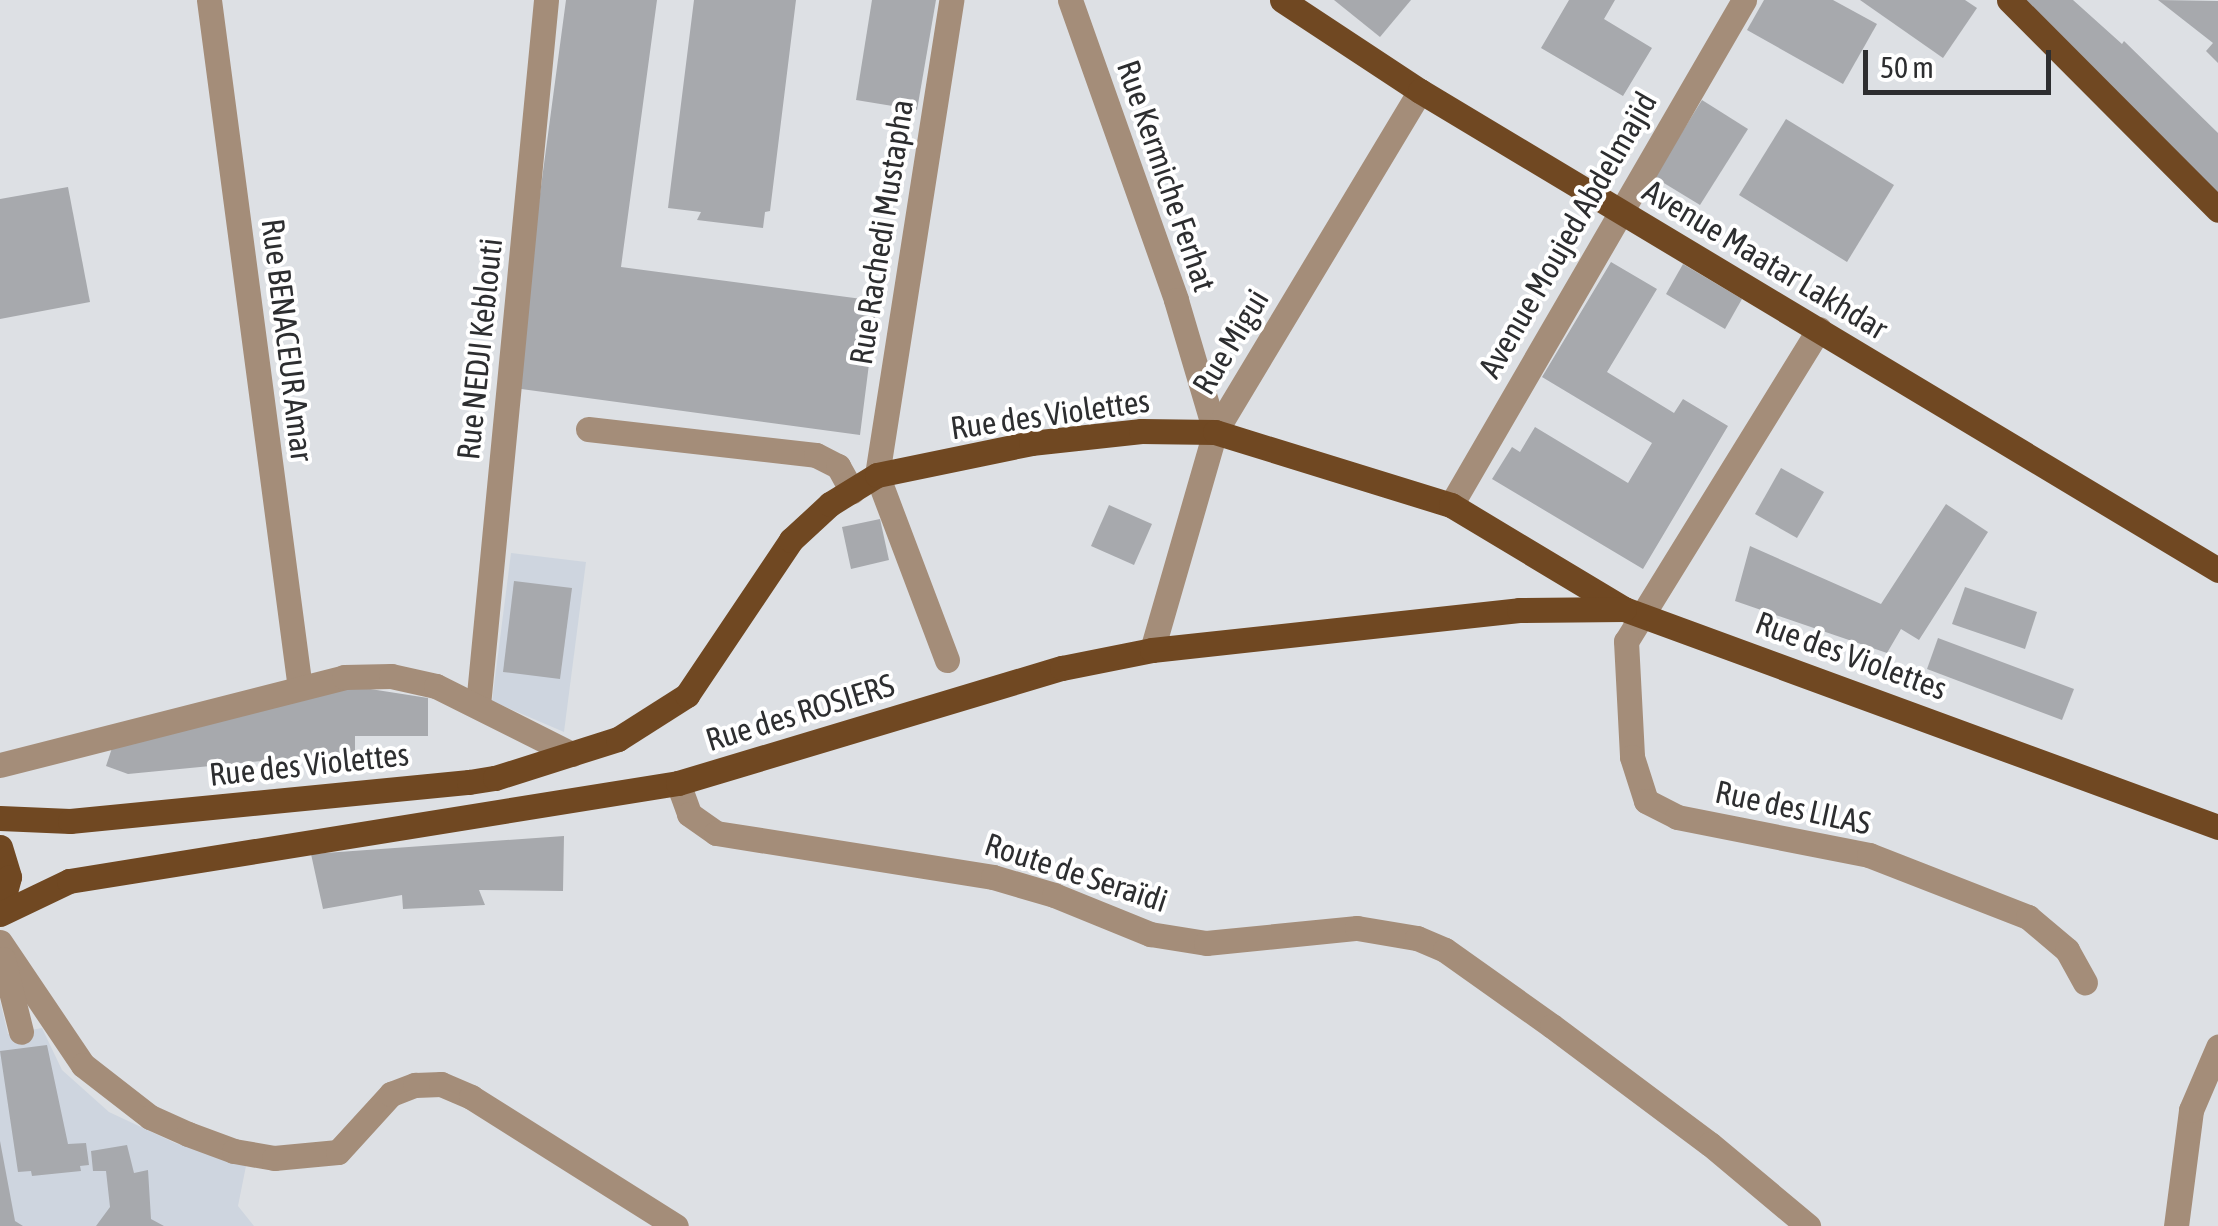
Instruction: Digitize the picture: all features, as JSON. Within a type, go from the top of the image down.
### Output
[{"type":"main road","name":"Avenue Maatar Lakhdar","points":[[1282,0],[1420,91],[2218,570]]},
{"type":"main road","points":[[2009,0],[2218,210]]},
{"type":"main road","name":"Rue des Violettes","points":[[0,818],[70,822],[469,782],[618,739],[686,695],[791,540],[878,475],[1031,444],[1141,431],[1216,432],[1451,504],[1634,611],[2218,827]]},
{"type":"main road","name":"Rue des ROSIERS","points":[[0,913],[69,881],[678,783],[1062,668],[1152,650],[1519,610],[1634,611]]},
{"type":"main road","points":[[0,847],[9,877],[0,913]]},
{"type":"street","name":"Rue BENACEUR Amar","points":[[209,0],[300,688]]},
{"type":"street","name":"Rue NEDJI Keblouti","points":[[478,705],[546,0]]},
{"type":"street","name":"Rue Rachedi Mustapha","points":[[878,475],[951,0]]},
{"type":"street","name":"Rue Kermiche Ferhat","points":[[1070,0],[1176,300],[1216,432]]},
{"type":"street","name":"Avenue Moujed Abdelmajid","points":[[1451,504],[1618,210],[1744,0]]},
{"type":"street","name":"Rue Migui","points":[[1152,650],[1216,432],[1420,91]]},
{"type":"street","name":"Rue des LILAS","points":[[1819,329],[1634,611],[1626,641],[1632,757],[1646,800],[1677,817],[1869,855],[2028,917],[2067,950],[2085,982]]},
{"type":"street","points":[[588,430],[816,455],[838,466],[852,491]]},
{"type":"street","points":[[878,475],[947,660]]},
{"type":"street","points":[[0,765],[344,677],[390,676],[436,686],[572,754]]},
{"type":"street","name":"Route de Seraïdi","points":[[678,783],[689,814],[716,833],[993,877],[1054,895],[1150,934],[1206,943],[1357,928],[1417,938],[1445,950],[1552,1026],[1710,1144],[1808,1226]]},
{"type":"street","points":[[0,945],[21,1032]]},
{"type":"street","points":[[0,945],[83,1065],[150,1116],[188,1134],[234,1151],[274,1158],[323,1155],[338,1152],[391,1094],[415,1085],[441,1084],[471,1097],[676,1226]]},
{"type":"street","points":[[2176,1226],[2192,1110],[2218,1047]]},
{"type":"shaded area","points":[[511,553],[586,562],[564,732],[492,701]]},
{"type":"shaded area","points":[[0,1001],[8,1034],[42,1028],[62,1070],[109,1112],[175,1143],[246,1166],[238,1206],[254,1226],[0,1226]]},
{"type":"building","points":[[566,0],[657,0],[621,267],[877,301],[860,435],[514,388]]},
{"type":"building","points":[[694,0],[796,0],[770,211],[765,212],[763,228],[697,220],[701,212],[668,208]]},
{"type":"building","points":[[872,0],[936,0],[917,110],[856,100]]},
{"type":"building","points":[[1334,0],[1411,0],[1380,37]]},
{"type":"building","points":[[1569,0],[1615,0],[1604,19],[1652,48],[1623,96],[1541,48]]},
{"type":"building","points":[[1764,0],[1833,0],[1877,24],[1843,84],[1747,30]]},
{"type":"building","points":[[1860,0],[1965,0],[1977,8],[1943,58]]},
{"type":"building","points":[[2018,0],[2073,0],[2122,44],[2124,41],[2218,133],[2218,199]]},
{"type":"building","points":[[2158,0],[2218,1],[2218,63],[2206,51],[2213,43]]},
{"type":"building","points":[[1702,100],[1748,129],[1700,205],[1654,177]]},
{"type":"building","points":[[1786,119],[1894,185],[1847,262],[1739,195]]},
{"type":"building","points":[[68,187],[90,302],[0,319],[0,199]]},
{"type":"building","points":[[1611,262],[1657,289],[1607,372],[1674,413],[1683,399],[1728,426],[1643,569],[1492,479],[1512,447],[1520,452],[1535,427],[1628,483],[1652,443],[1542,377]]},
{"type":"building","points":[[1683,264],[1742,299],[1725,329],[1666,294]]},
{"type":"building","points":[[1781,468],[1824,492],[1797,538],[1755,514]]},
{"type":"building","points":[[1946,504],[1988,532],[1919,640],[1901,629],[1887,653],[1735,601],[1750,546],[1881,604]]},
{"type":"building","points":[[1109,505],[1152,524],[1134,565],[1091,546]]},
{"type":"building","points":[[880,519],[889,560],[851,569],[842,527]]},
{"type":"building","points":[[514,581],[572,588],[560,679],[503,672]]},
{"type":"building","points":[[1965,587],[2037,612],[2025,649],[1952,624]]},
{"type":"building","points":[[1938,638],[2074,689],[2062,720],[1927,669]]},
{"type":"building","points":[[351,686],[428,698],[428,736],[355,736],[355,752],[128,774],[106,766],[113,745]]},
{"type":"building","points":[[564,836],[563,891],[479,890],[485,905],[403,909],[402,895],[323,909],[311,854]]},
{"type":"building","points":[[47,1045],[68,1144],[86,1143],[89,1165],[80,1166],[81,1171],[32,1176],[31,1171],[18,1172],[0,1051]]},
{"type":"building","points":[[0,1141],[15,1221],[23,1226],[0,1226]]},
{"type":"building","points":[[127,1145],[134,1173],[148,1170],[151,1219],[164,1226],[96,1226],[110,1207],[106,1171],[93,1171],[91,1151]]}]
